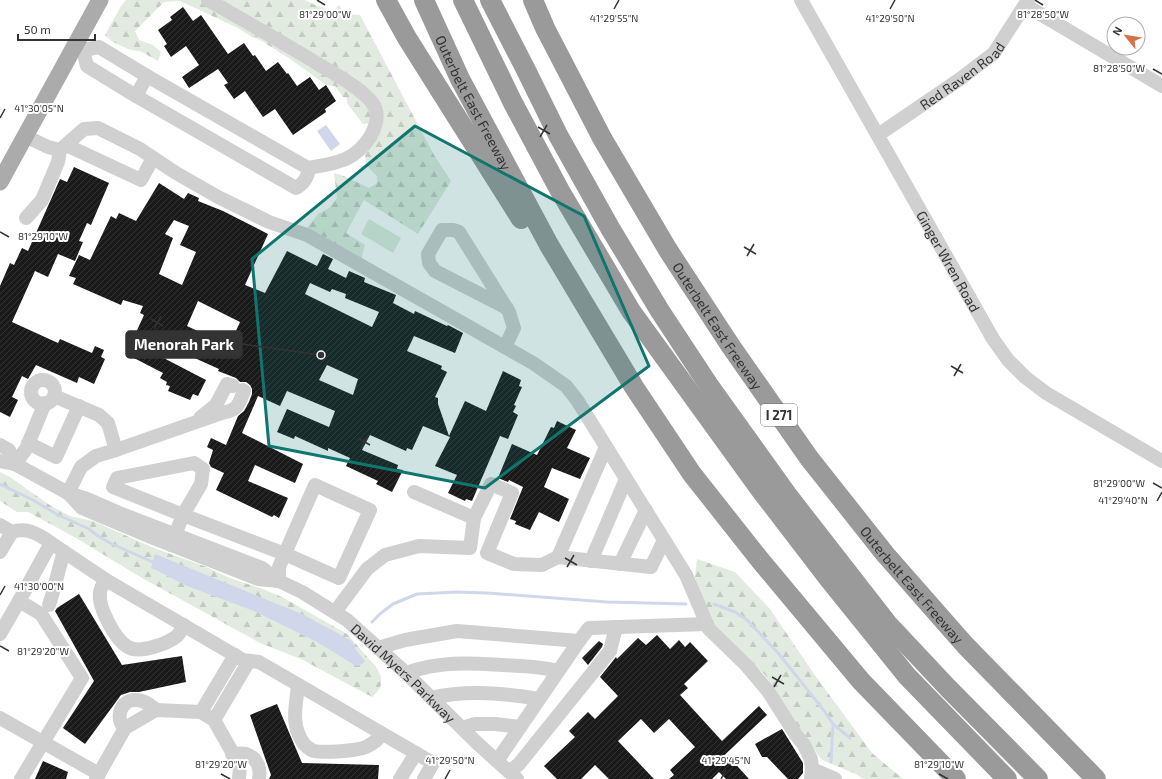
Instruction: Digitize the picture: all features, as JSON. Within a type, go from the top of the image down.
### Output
[{"type":"highway","points":[[386,0],[407,38],[510,201],[634,387]]},
{"type":"highway","name":"Outerbelt East Freeway","points":[[424,0],[460,79],[549,245],[634,387],[692,474],[765,566],[861,681],[956,779]]},
{"type":"highway","points":[[463,0],[513,103],[560,190],[631,311],[759,488],[828,578],[907,676],[1007,779]]},
{"type":"highway","points":[[490,0],[558,135],[610,228],[660,311],[708,384],[785,492],[887,623],[948,688],[1038,779]]},
{"type":"highway","name":"Outerbelt East Freeway","points":[[533,0],[545,28],[602,138],[668,250],[730,345],[809,458],[885,554],[965,645],[1096,779]]},
{"type":"main road","points":[[0,182],[25,136],[79,47],[100,0]]},
{"type":"street","points":[[208,0],[297,51],[341,78],[368,97],[375,108],[376,120],[374,131],[360,150],[348,159],[327,165],[308,168],[141,73],[99,47],[79,47],[88,66],[296,188],[304,181],[308,168]]},
{"type":"street","name":"Ginger Wren Road","points":[[801,0],[993,340],[1008,360],[1025,377],[1046,393],[1162,461]]},
{"type":"street","points":[[1027,3],[1162,86]]},
{"type":"street","name":"Red Raven Road","points":[[878,135],[960,79],[994,53],[1027,3]]},
{"type":"street","points":[[130,92],[141,73]]},
{"type":"street","points":[[224,147],[235,127]]},
{"type":"street","points":[[26,218],[42,200],[63,147],[84,129],[98,128],[140,149],[176,173],[218,196],[269,222],[307,235],[550,374],[566,386],[577,400],[646,510],[686,575],[709,629],[746,665],[768,691],[804,745],[811,759],[811,774],[834,779]]},
{"type":"street","points":[[25,136],[48,147],[63,147],[140,180],[153,158]]},
{"type":"street","points":[[505,347],[514,328],[507,308],[459,232],[453,230],[442,230],[428,254],[429,262],[434,271],[507,308]]},
{"type":"street","points":[[68,493],[81,467],[96,456],[225,412],[232,411],[244,391],[238,388]]},
{"type":"street","points":[[15,464],[26,449],[49,400],[79,406],[99,415],[108,423],[116,450]]},
{"type":"street","points":[[28,443],[56,457],[79,406]]},
{"type":"street","points":[[0,445],[10,450],[15,464]]},
{"type":"street","points":[[558,557],[606,447]]},
{"type":"street","name":"David Myers Parkway","points":[[0,461],[15,464],[68,493],[87,499],[119,513],[173,540],[262,568],[279,581],[302,592],[335,612],[347,620],[406,673],[513,776]]},
{"type":"street","points":[[173,540],[183,515],[201,484],[202,469],[194,463],[117,478],[114,487],[183,515],[285,554],[339,578],[370,510],[315,485],[285,554],[279,567],[279,581]]},
{"type":"street","points":[[591,561],[626,479]]},
{"type":"street","points":[[470,548],[474,518],[491,484],[512,493],[487,553]]},
{"type":"street","points":[[414,492],[474,518]]},
{"type":"street","points":[[620,564],[646,510]]},
{"type":"street","points":[[0,552],[6,529],[30,531],[42,536],[106,580],[243,660],[259,662],[433,763],[424,779]]},
{"type":"street","points":[[335,612],[367,569],[385,555],[419,546],[470,548],[514,564],[542,565],[558,557],[652,567],[664,540]]},
{"type":"street","points":[[0,634],[20,601],[51,543]]},
{"type":"street","points":[[49,605],[54,592],[64,552]]},
{"type":"street","points":[[106,580],[100,592],[101,604],[112,629],[123,644],[128,648],[138,650],[158,645],[177,635],[184,625]]},
{"type":"street","points":[[20,601],[40,614],[82,678],[21,779]]},
{"type":"street","points":[[497,761],[589,628],[708,624]]},
{"type":"street","points":[[513,776],[519,764],[610,651],[616,627]]},
{"type":"street","points":[[378,648],[405,640],[457,631],[579,641]]},
{"type":"street","points":[[201,712],[235,655]]},
{"type":"street","points":[[214,720],[249,661]]},
{"type":"street","points":[[406,673],[446,664],[462,663],[537,667],[558,671]]},
{"type":"street","points":[[298,685],[294,721],[299,735],[305,745],[314,751],[348,752],[364,748],[378,740],[382,734]]},
{"type":"street","points":[[431,698],[447,694],[468,694],[516,695],[539,699]]},
{"type":"street","points":[[125,728],[122,726],[120,716],[122,707],[129,701],[136,700],[146,703],[156,710],[201,712],[214,720],[240,766],[239,779]]},
{"type":"street","points":[[0,718],[43,742],[98,776],[125,728],[156,710]]},
{"type":"street","points":[[530,713],[548,727]]},
{"type":"street","points":[[462,728],[475,724],[495,724],[520,727]]},
{"type":"street","points":[[400,779],[416,753]]},
{"type":"street","points":[[232,754],[245,754],[254,760],[260,768],[259,779]]},
{"type":"highlighted area","points":[[415,126],[584,216],[649,366],[485,488],[269,446],[252,259]]},
{"type":"green space","points":[[126,0],[203,0],[363,98],[370,112],[370,123],[363,124],[347,103],[347,98],[343,97],[335,86],[326,85],[289,58],[260,40],[180,1],[164,2],[135,31],[139,40],[153,45],[161,52],[158,61],[142,52],[128,49],[113,42],[105,35],[121,6]]},
{"type":"green space","points":[[216,0],[305,0],[317,6],[334,11],[339,5],[345,14],[360,15],[434,155],[451,181],[418,234],[364,200],[346,233],[365,245],[361,260],[307,228],[318,214],[329,208],[337,198],[334,173],[369,188],[377,183],[377,176],[366,165],[365,155],[376,139],[380,113],[373,93],[353,77]]},
{"type":"green space","points":[[369,219],[401,238],[393,253],[361,234]]},
{"type":"green space","points":[[0,472],[10,477],[51,506],[70,516],[93,521],[154,548],[282,597],[347,634],[377,668],[381,677],[381,685],[378,691],[372,697],[301,659],[260,643],[142,578],[76,538],[28,512],[17,512],[0,501]]},
{"type":"green space","points":[[697,559],[735,572],[770,609],[814,674],[872,753],[903,779],[863,779],[856,774],[822,760],[805,737],[765,675],[720,632],[706,621],[695,577]]},
{"type":"water","points":[[326,125],[340,144],[331,151],[317,131]]},
{"type":"water","points":[[155,554],[302,614],[352,641],[356,650],[365,661],[356,666],[317,642],[254,611],[187,586],[151,568]]},
{"type":"building","points":[[183,7],[193,21],[201,15],[228,54],[244,43],[253,56],[255,55],[266,71],[278,62],[297,86],[310,77],[319,90],[326,85],[336,101],[325,109],[326,112],[293,135],[275,109],[263,117],[245,91],[234,99],[224,85],[228,83],[218,69],[189,88],[182,77],[199,65],[186,46],[171,57],[164,46],[167,44],[158,30],[172,20],[170,17]]},
{"type":"building","points":[[74,167],[109,183],[91,225],[87,223],[79,241],[83,242],[75,261],[58,254],[48,277],[35,271],[12,322],[58,343],[60,339],[92,353],[95,346],[104,350],[101,357],[105,359],[94,384],[79,377],[77,383],[36,365],[28,379],[22,376],[12,397],[18,400],[10,417],[0,412],[0,286],[10,263],[14,265],[22,248],[28,251],[60,179],[67,182]]},
{"type":"building","points":[[159,183],[184,199],[188,193],[199,198],[198,201],[223,211],[268,234],[245,285],[265,293],[287,251],[317,266],[323,254],[333,259],[328,269],[346,278],[349,271],[365,278],[364,282],[396,295],[393,303],[414,314],[415,311],[463,333],[455,353],[414,336],[407,351],[442,366],[441,369],[447,372],[435,397],[438,398],[438,404],[449,436],[465,401],[486,411],[503,371],[521,380],[519,386],[522,387],[514,405],[516,406],[513,412],[518,415],[508,439],[500,436],[472,501],[466,499],[465,501],[448,493],[457,475],[435,466],[450,437],[423,426],[412,450],[407,448],[406,451],[370,435],[362,450],[398,465],[397,469],[403,470],[392,492],[376,484],[378,481],[346,466],[350,458],[328,448],[328,451],[295,436],[294,439],[277,432],[287,409],[329,427],[335,411],[287,391],[280,406],[258,396],[242,433],[303,464],[295,483],[255,465],[248,481],[288,498],[279,518],[274,515],[272,517],[216,490],[224,473],[211,467],[209,463],[213,450],[207,447],[211,438],[226,445],[238,416],[244,411],[249,402],[252,394],[250,385],[246,382],[240,382],[236,378],[218,371],[219,369],[159,342],[154,353],[206,380],[198,396],[193,394],[190,400],[168,391],[170,386],[166,385],[167,382],[160,378],[163,373],[132,357],[134,353],[128,350],[144,315],[140,313],[143,306],[123,300],[121,305],[73,284],[76,278],[69,276],[79,255],[90,260],[111,216],[116,219],[119,213],[136,221]],"holes":[[[174,220],[189,226],[180,245],[196,252],[182,285],[159,274],[173,238],[165,234]],[[310,283],[330,292],[332,289],[346,294],[345,298],[379,312],[372,327],[305,294]],[[198,301],[240,322],[229,346],[187,326]],[[327,365],[358,379],[353,395],[319,380]]]},
{"type":"building","points":[[557,421],[576,430],[567,448],[590,458],[580,479],[552,468],[544,487],[569,499],[559,522],[539,512],[530,530],[515,524],[516,521],[510,519],[523,487],[509,480],[508,482],[498,478],[512,444],[537,455],[551,427],[554,428]]},
{"type":"building","points":[[79,594],[122,665],[182,656],[186,682],[121,695],[85,744],[63,728],[94,681],[55,611],[57,608]]},
{"type":"building","points":[[657,635],[670,649],[679,640],[685,647],[690,642],[708,661],[684,684],[688,688],[680,695],[722,741],[759,706],[767,715],[715,764],[716,766],[730,758],[749,779],[726,779],[719,772],[712,779],[669,779],[674,775],[670,770],[695,747],[669,719],[654,733],[641,719],[618,741],[654,779],[609,779],[595,765],[581,779],[557,779],[544,766],[575,737],[569,731],[588,712],[595,719],[618,696],[600,677],[616,657],[617,659],[638,638],[646,645]]},
{"type":"building","points":[[599,641],[603,644],[602,647],[588,665],[582,658]]},
{"type":"building","points":[[277,704],[302,763],[379,765],[378,779],[269,779],[271,775],[250,715]]},
{"type":"building","points":[[782,729],[803,763],[803,773],[798,779],[788,779],[767,757],[762,757],[755,744]]},
{"type":"building","points":[[43,761],[68,772],[66,779],[35,779]]},
{"type":"waterway","points":[[0,484],[33,500],[58,515],[89,529],[112,544],[155,563]]},
{"type":"waterway","points":[[372,622],[393,604],[417,594],[457,592],[487,593],[607,602],[686,604]]},
{"type":"waterway","points":[[714,604],[735,612],[747,620],[779,654],[833,724],[850,738]]},
{"type":"waterway","points":[[831,762],[833,724]]},
{"type":"place","name":"Menorah Park","points":[[321,355]]}]
